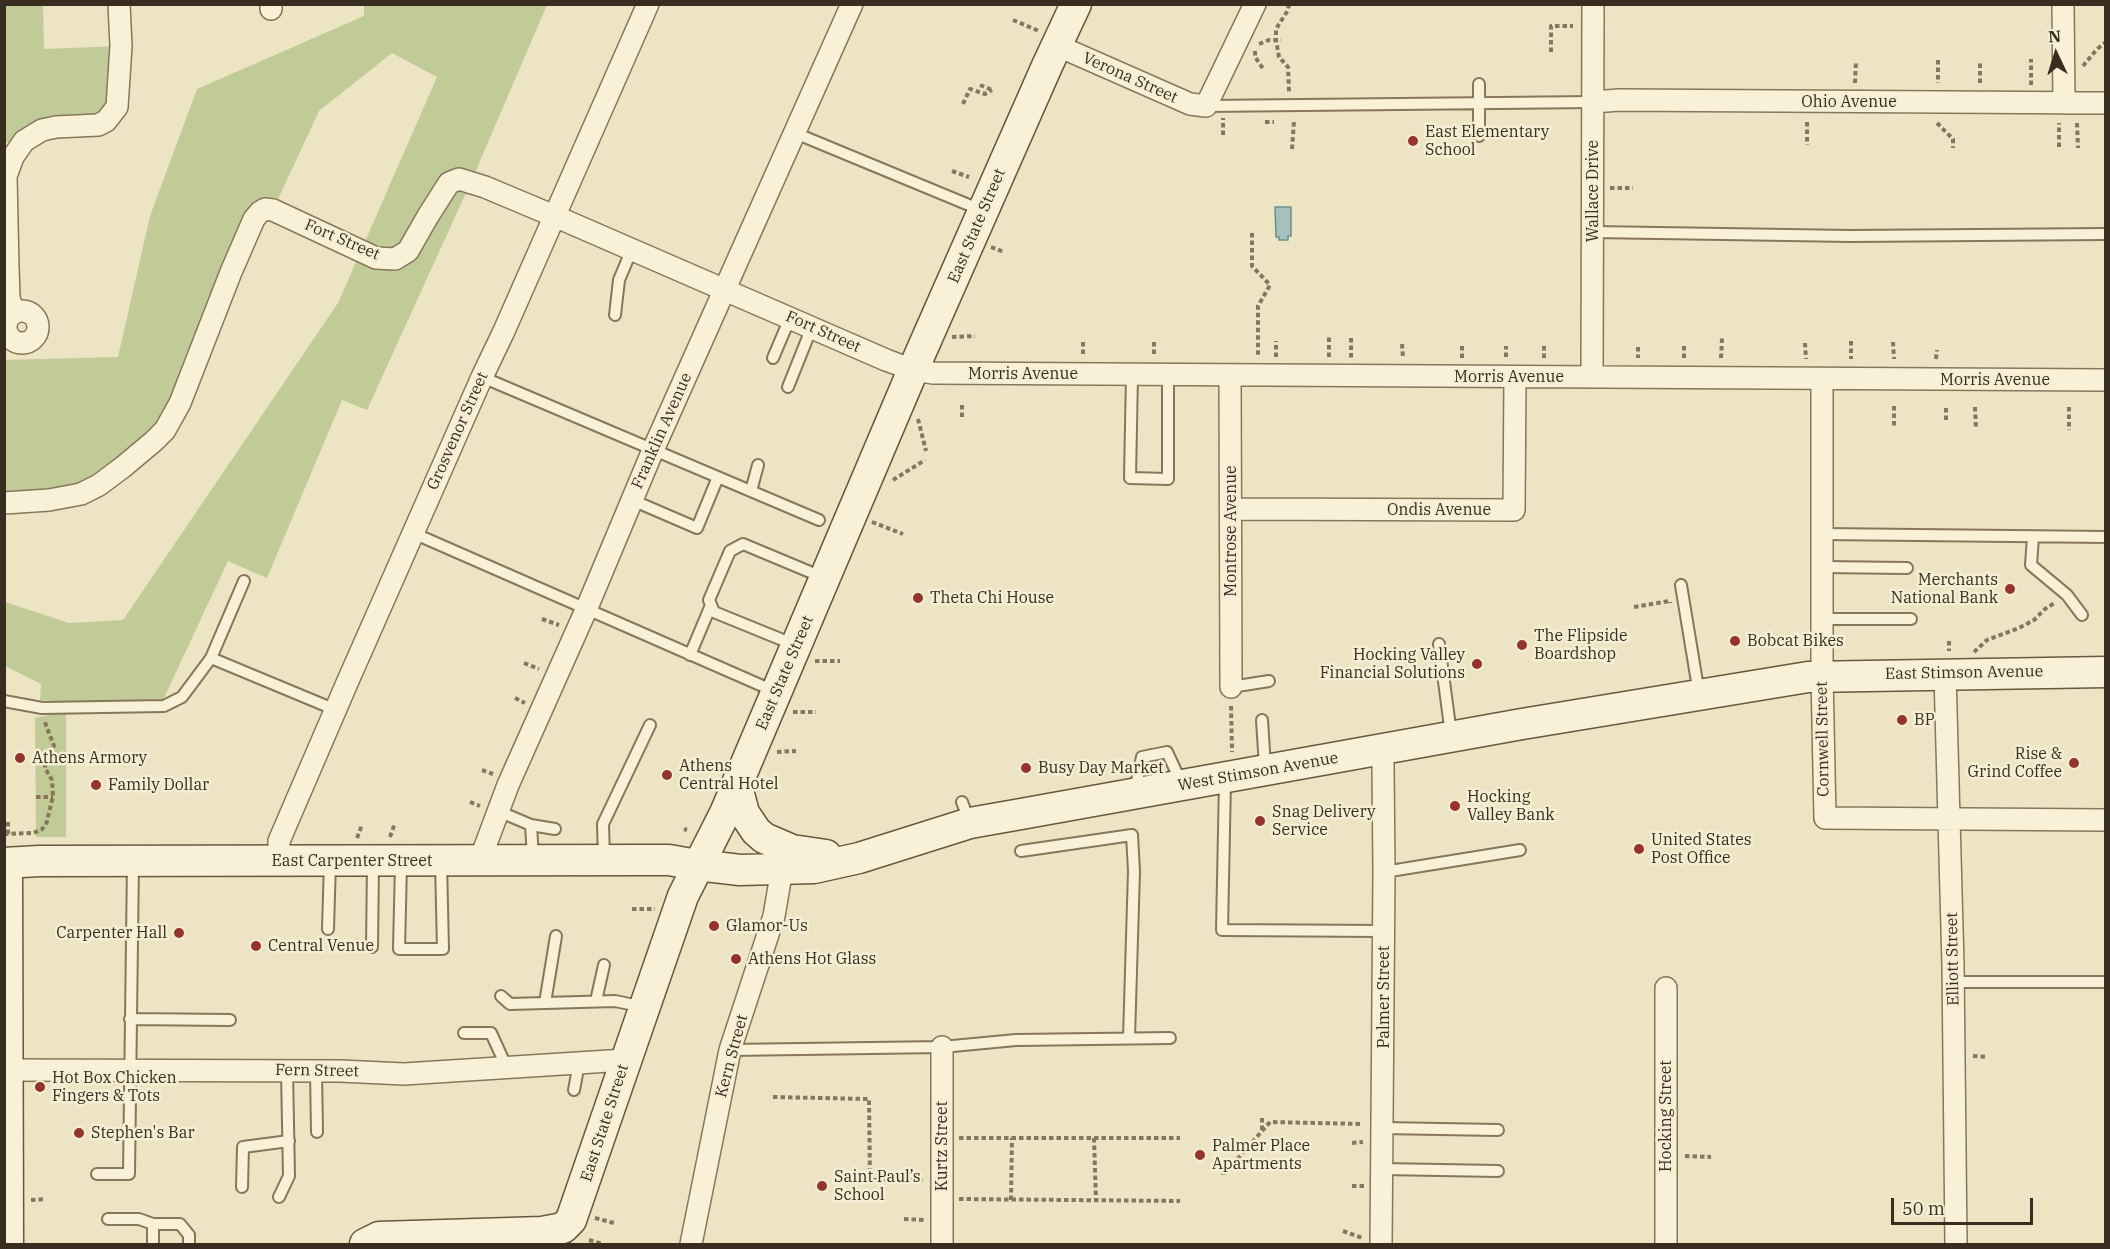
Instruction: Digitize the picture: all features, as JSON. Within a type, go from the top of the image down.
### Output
[{"type":"main road","name":"East State Street","points":[[581,1232],[582,1191],[683,896],[725,813],[750,780],[783,702],[807,653],[825,578],[983,212],[1046,37],[1076,4]]},
{"type":"main road","name":"East Stimson Avenue","points":[[1822,675],[1947,661],[2106,672]]},
{"type":"main road","name":"West Stimson Avenue","points":[[697,865],[740,870],[814,868],[859,858],[966,813],[1135,793],[1183,785],[1228,767],[1265,770],[1699,694],[1822,675]]},
{"type":"main road","points":[[750,780],[739,794],[744,813],[756,831],[764,838],[803,853],[859,858]]},
{"type":"main road","points":[[6,848],[8,1245]]},
{"type":"main road","name":"East Carpenter Street","points":[[6,848],[39,861],[330,861],[388,853],[441,860],[669,860],[697,865]]},
{"type":"main road","points":[[365,1245],[379,1237],[581,1232]]},
{"type":"street","points":[[14,313],[9,298],[6,176],[13,157],[24,141],[42,130],[98,125],[106,121],[117,107],[121,46],[119,4]]},
{"type":"street","name":"Grosvenor Street","points":[[279,861],[279,841],[648,4]]},
{"type":"street","name":"Franklin Avenue","points":[[480,860],[498,811],[653,450],[852,4]]},
{"type":"street","points":[[1214,110],[1255,4]]},
{"type":"street","name":"Wallace Drive","points":[[1593,4],[1593,377]]},
{"type":"street","points":[[2062,113],[2063,4]]},
{"type":"street","name":"Verona Street","points":[[1046,37],[1190,104],[1214,110]]},
{"type":"street","name":"Ohio Avenue","points":[[1593,102],[1619,100],[2062,113],[2106,103]]},
{"type":"street","name":"Fort Street","points":[[4,502],[50,500],[81,494],[107,479],[159,436],[180,403],[254,219],[266,209],[282,214],[376,258],[387,260],[400,258],[408,251],[449,183],[459,179],[485,187],[913,370]]},
{"type":"street","points":[[20,311],[30,313],[37,321],[38,332],[31,340],[16,342],[7,339],[6,325],[14,313],[20,311]]},
{"type":"street","name":"Morris Avenue","points":[[913,370],[946,374],[1230,375],[1510,368],[1593,377],[2106,380]]},
{"type":"street","name":"Ondis Avenue","points":[[1231,509],[1514,510],[1510,368]]},
{"type":"street","name":"Montrose Avenue","points":[[1230,375],[1231,687]]},
{"type":"street","name":"Cornwell Street","points":[[1822,379],[1822,675],[1825,818],[2106,820]]},
{"type":"street","name":"Elliott Street","points":[[1947,661],[1954,982],[1956,1245]]},
{"type":"street","name":"Palmer Street","points":[[1375,1241],[1382,1169],[1376,1126],[1384,931],[1381,750]]},
{"type":"street","name":"Kern Street","points":[[692,1245],[730,1050],[774,916],[782,869]]},
{"type":"street","name":"Hocking Street","points":[[1666,988],[1666,1245]]},
{"type":"street","name":"Kurtz Street","points":[[942,1047],[942,1245]]},
{"type":"street","name":"Fern Street","points":[[7,1070],[316,1071],[404,1074],[625,1060]]},
{"type":"lane","points":[[1479,84],[1479,136]]},
{"type":"lane","points":[[1214,110],[1265,105],[1593,102]]},
{"type":"lane","points":[[795,133],[983,212]]},
{"type":"lane","points":[[1593,232],[1851,236],[2106,234]]},
{"type":"lane","points":[[615,315],[619,280],[632,249]]},
{"type":"lane","points":[[773,358],[790,318]]},
{"type":"lane","points":[[788,387],[812,327]]},
{"type":"lane","points":[[1132,375],[1130,478],[1168,479],[1168,375]]},
{"type":"lane","points":[[482,377],[819,520]]},
{"type":"lane","points":[[751,491],[758,465]]},
{"type":"lane","points":[[632,500],[697,528],[718,477]]},
{"type":"lane","points":[[413,533],[690,655],[783,702]]},
{"type":"lane","points":[[1823,534],[2106,537]]},
{"type":"lane","points":[[2033,537],[2031,565],[2067,595],[2082,615]]},
{"type":"lane","points":[[807,653],[714,612],[709,600],[730,550],[743,544],[825,578]]},
{"type":"lane","points":[[1822,567],[1907,568]]},
{"type":"lane","points":[[4,702],[42,708],[164,706],[183,697],[211,658],[244,581]]},
{"type":"lane","points":[[1681,585],[1699,694]]},
{"type":"lane","points":[[690,655],[711,605]]},
{"type":"lane","points":[[1822,619],[1911,619]]},
{"type":"lane","points":[[1439,644],[1451,737]]},
{"type":"lane","points":[[211,658],[336,710]]},
{"type":"lane","points":[[1231,687],[1269,681]]},
{"type":"lane","points":[[1262,720],[1265,770]]},
{"type":"lane","points":[[604,860],[603,824],[650,725]]},
{"type":"lane","points":[[1228,767],[1222,930],[1384,931]]},
{"type":"lane","points":[[498,811],[531,825],[555,829]]},
{"type":"lane","points":[[531,825],[533,860]]},
{"type":"lane","points":[[1021,851],[1132,835],[1134,871],[1129,1038]]},
{"type":"lane","points":[[1384,872],[1520,850]]},
{"type":"lane","points":[[388,853],[399,949],[443,948],[441,860]]},
{"type":"lane","points":[[372,947],[388,853]]},
{"type":"lane","points":[[328,929],[330,861]]},
{"type":"lane","points":[[97,1174],[129,1174],[133,862]]},
{"type":"lane","points":[[545,1003],[556,936]]},
{"type":"lane","points":[[596,1001],[604,965]]},
{"type":"lane","points":[[1954,982],[2106,982]]},
{"type":"lane","points":[[501,996],[510,1004],[615,1001],[644,1007]]},
{"type":"lane","points":[[130,1019],[230,1020]]},
{"type":"lane","points":[[464,1033],[491,1033],[507,1068]]},
{"type":"lane","points":[[730,1050],[942,1047],[1016,1040],[1170,1038]]},
{"type":"lane","points":[[574,1090],[579,1063]]},
{"type":"lane","points":[[279,1197],[289,1176],[287,1071]]},
{"type":"lane","points":[[316,1071],[317,1131]]},
{"type":"lane","points":[[1376,1126],[1498,1130]]},
{"type":"lane","points":[[242,1187],[243,1147],[289,1142]]},
{"type":"lane","points":[[1382,1169],[1498,1171]]},
{"type":"lane","points":[[108,1220],[180,1224],[189,1235],[189,1245]]},
{"type":"lane","points":[[153,1224],[153,1245]]},
{"type":"path","points":[[1288,4],[1288,10],[1276,29],[1279,40],[1279,57],[1288,67],[1289,93]]},
{"type":"path","points":[[1013,20],[1046,37]]},
{"type":"path","points":[[1551,52],[1551,26],[1573,26]]},
{"type":"path","points":[[1264,69],[1255,57],[1255,50],[1264,41],[1279,40]]},
{"type":"path","points":[[2079,70],[2106,42]]},
{"type":"path","points":[[2031,59],[2031,85]]},
{"type":"path","points":[[1938,60],[1938,84]]},
{"type":"path","points":[[1855,83],[1856,61]]},
{"type":"path","points":[[1980,63],[1980,84]]},
{"type":"path","points":[[963,104],[970,89],[985,94],[992,90],[980,85]]},
{"type":"path","points":[[1214,110],[1223,135]]},
{"type":"path","points":[[2059,147],[2062,113]]},
{"type":"path","points":[[1292,149],[1294,121]]},
{"type":"path","points":[[1807,122],[1807,146]]},
{"type":"path","points":[[1937,123],[1953,139],[1953,148]]},
{"type":"path","points":[[2078,123],[2078,148]]},
{"type":"path","points":[[952,171],[969,177]]},
{"type":"path","points":[[1609,188],[1634,188]]},
{"type":"path","points":[[1252,233],[1252,266],[1270,285],[1258,306],[1258,357]]},
{"type":"path","points":[[947,337],[975,336]]},
{"type":"path","points":[[1329,337],[1329,358]]},
{"type":"path","points":[[1351,338],[1351,358]]},
{"type":"path","points":[[1721,358],[1722,338]]},
{"type":"path","points":[[1276,341],[1276,357]]},
{"type":"path","points":[[1851,341],[1851,359]]},
{"type":"path","points":[[1083,342],[1083,357]]},
{"type":"path","points":[[1154,342],[1154,357]]},
{"type":"path","points":[[1893,342],[1894,359]]},
{"type":"path","points":[[1805,343],[1806,359]]},
{"type":"path","points":[[1402,344],[1403,358]]},
{"type":"path","points":[[1461,344],[1461,358]]},
{"type":"path","points":[[1544,344],[1544,358]]},
{"type":"path","points":[[1684,345],[1684,358]]},
{"type":"path","points":[[1506,346],[1510,368]]},
{"type":"path","points":[[1638,347],[1638,358]]},
{"type":"path","points":[[1936,359],[1937,350]]},
{"type":"path","points":[[962,403],[962,417]]},
{"type":"path","points":[[1894,406],[1894,428]]},
{"type":"path","points":[[1946,407],[1946,420]]},
{"type":"path","points":[[1975,407],[1976,429]]},
{"type":"path","points":[[2068,407],[2069,430]]},
{"type":"path","points":[[917,415],[926,451]]},
{"type":"path","points":[[888,484],[924,460]]},
{"type":"path","points":[[871,522],[903,534]]},
{"type":"path","points":[[1971,657],[1977,647],[1987,640],[2034,620],[2045,609],[2067,595]]},
{"type":"path","points":[[1634,607],[1670,601],[1672,612]]},
{"type":"path","points":[[542,620],[567,628]]},
{"type":"path","points":[[1947,661],[1949,641]]},
{"type":"path","points":[[807,653],[840,661]]},
{"type":"path","points":[[1228,767],[1231,687]]},
{"type":"path","points":[[783,702],[816,712]]},
{"type":"path","points":[[6,848],[43,828],[53,797],[51,780],[45,764],[54,746],[42,708]]},
{"type":"path","points":[[773,752],[796,752]]},
{"type":"path","points":[[750,780],[778,786]]},
{"type":"path","points":[[36,797],[53,797]]},
{"type":"path","points":[[6,848],[9,820]]},
{"type":"path","points":[[388,853],[395,823]]},
{"type":"path","points":[[632,909],[659,909]]},
{"type":"path","points":[[1966,1056],[1987,1057]]},
{"type":"path","points":[[773,1097],[869,1099],[870,1180],[930,1182]]},
{"type":"path","points":[[1262,1116],[1262,1131]]},
{"type":"path","points":[[1221,1173],[1225,1173],[1270,1122],[1376,1126]]},
{"type":"path","points":[[953,1138],[1180,1138]]},
{"type":"path","points":[[1011,1200],[1012,1138]]},
{"type":"path","points":[[1094,1138],[1096,1201]]},
{"type":"path","points":[[1681,1156],[1711,1157]]},
{"type":"path","points":[[36,1199],[46,1199]]},
{"type":"path","points":[[953,1199],[1180,1201]]},
{"type":"path","points":[[904,1219],[922,1220]]},
{"type":"path","points":[[581,1232],[614,1223]]},
{"type":"path","points":[[581,1232],[603,1245]]},
{"type":"path","points":[[1343,1232],[1375,1241]]},
{"type":"green space","points":[[4,5],[43,5],[44,49],[121,46],[113,112],[21,142],[5,142]]},
{"type":"green space","points":[[364,5],[547,5],[471,182],[367,410],[342,400],[267,578],[228,561],[163,700],[72,702],[40,700],[41,684],[5,666],[5,602],[69,623],[123,620],[338,303],[437,77],[392,53],[319,111],[273,210],[265,209],[180,403],[99,485],[5,503],[4,360],[118,357],[150,216],[197,89],[364,16]]},
{"type":"green space","points":[[66,711],[66,837],[36,837],[35,718]]},
{"type":"water","points":[[1275,207],[1291,207],[1291,236],[1288,236],[1288,240],[1279,240],[1279,237],[1276,237]]},
{"type":"place","name":"East Elementary School","points":[[1413,141]]},
{"type":"place","name":"Merchants National Bank","points":[[2010,589]]},
{"type":"place","name":"Theta Chi House","points":[[918,598]]},
{"type":"place","name":"Bobcat Bikes","points":[[1735,641]]},
{"type":"place","name":"The Flipside Boardshop","points":[[1522,645]]},
{"type":"place","name":"Hocking Valley Financial Solutions","points":[[1477,664]]},
{"type":"place","name":"BP","points":[[1902,720]]},
{"type":"place","name":"Athens Armory","points":[[20,758]]},
{"type":"place","name":"Rise & Grind Coffee","points":[[2074,763]]},
{"type":"place","name":"Busy Day Market","points":[[1026,768]]},
{"type":"place","name":"Athens Central Hotel","points":[[667,775]]},
{"type":"place","name":"Family Dollar","points":[[96,785]]},
{"type":"place","name":"Hocking Valley Bank","points":[[1455,806]]},
{"type":"place","name":"Snag Delivery Service","points":[[1260,821]]},
{"type":"place","name":"United States Post Office","points":[[1639,849]]},
{"type":"place","name":"Glamor-Us","points":[[714,926]]},
{"type":"place","name":"Carpenter Hall","points":[[179,933]]},
{"type":"place","name":"Central Venue","points":[[256,946]]},
{"type":"place","name":"Athens Hot Glass","points":[[736,959]]},
{"type":"place","name":"Hot Box Chicken Fingers & Tots","points":[[40,1087]]},
{"type":"place","name":"Stephen's Bar","points":[[79,1133]]},
{"type":"place","name":"Palmer Place Apartments","points":[[1200,1155]]},
{"type":"place","name":"Saint Paul’s School","points":[[822,1186]]}]
